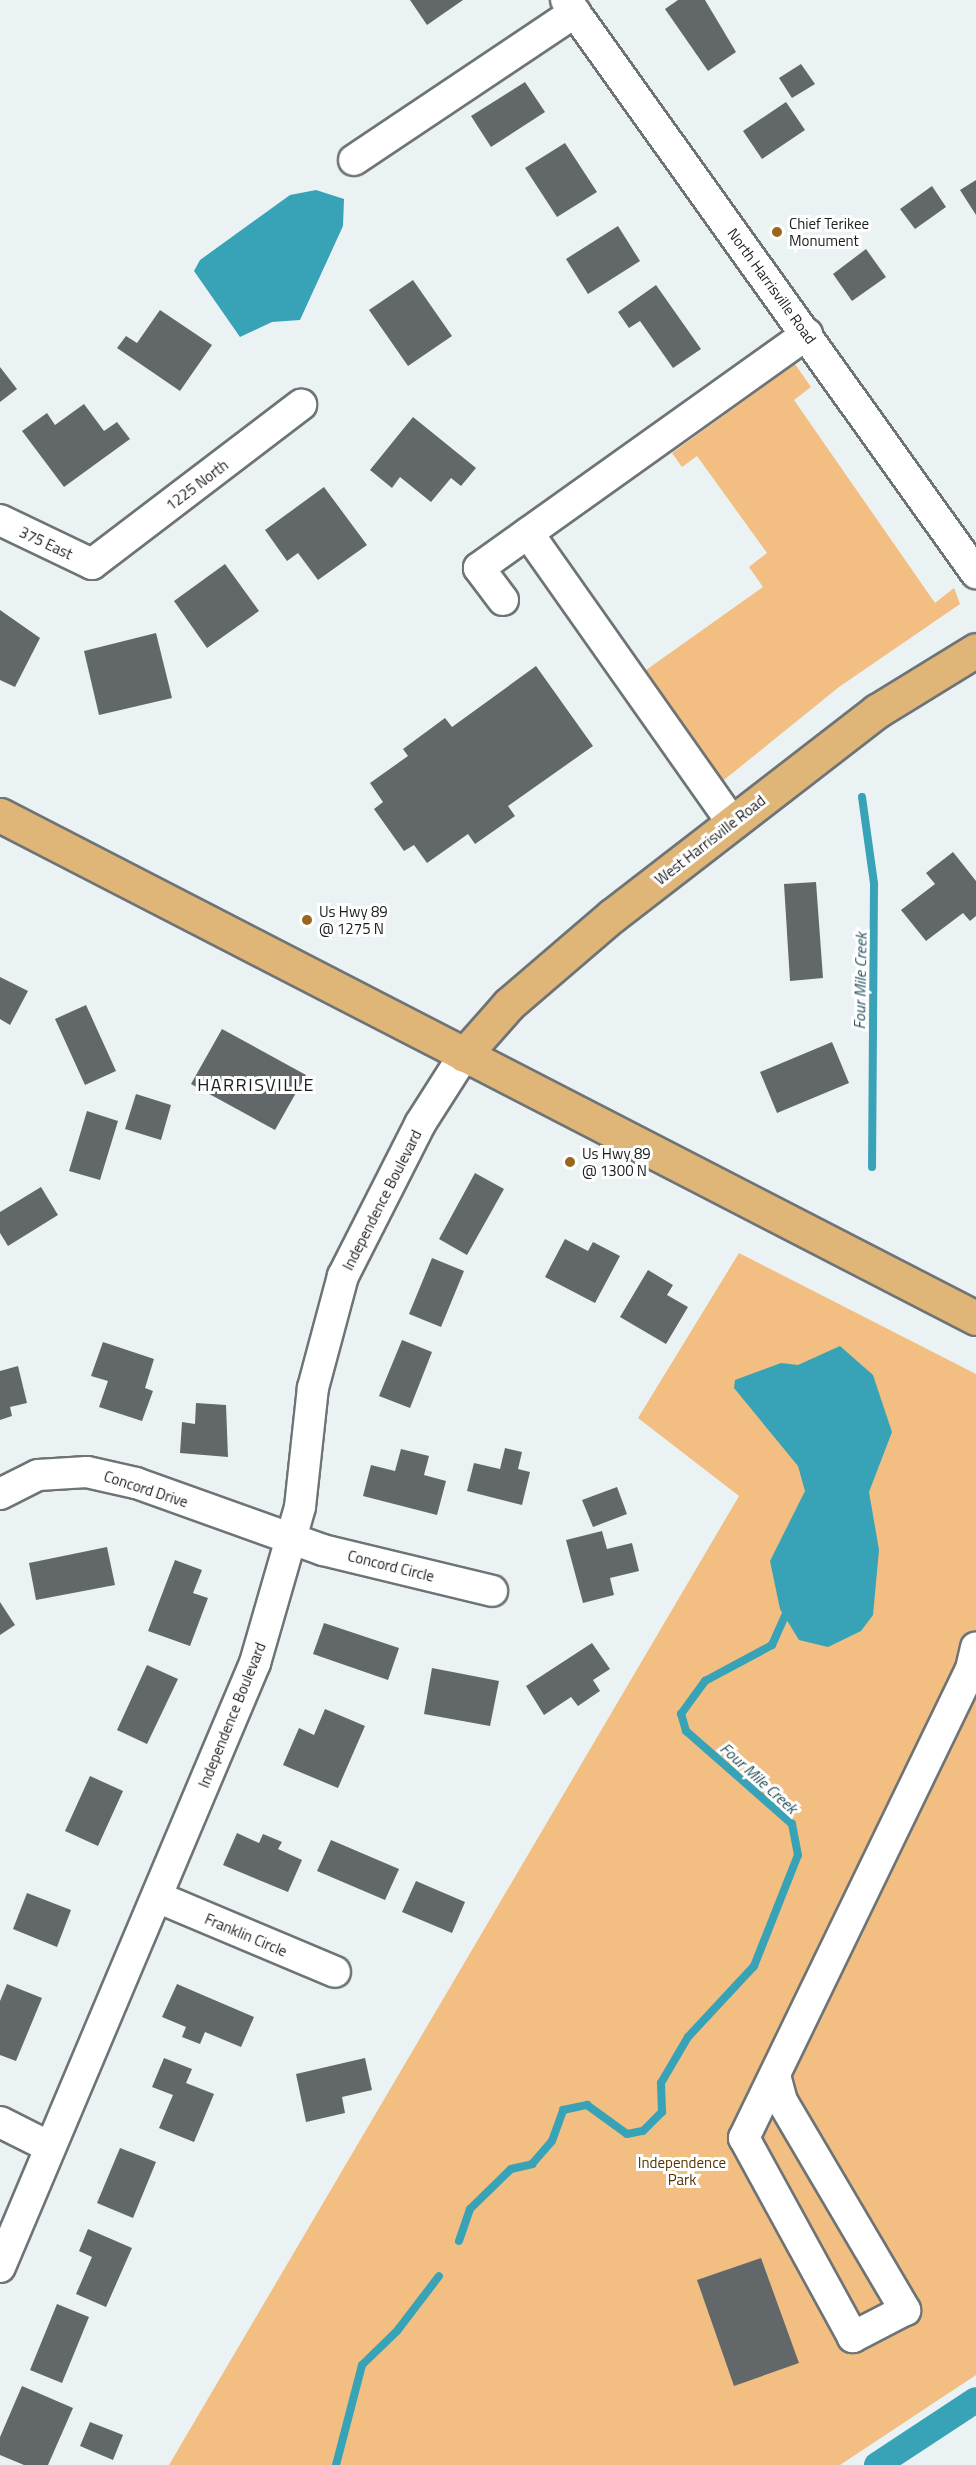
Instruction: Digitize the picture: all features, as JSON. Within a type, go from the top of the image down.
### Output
[{"type":"main road","name":"West Harrisville Road","points":[[464,1054],[509,1004],[732,822],[877,711],[976,650]]},
{"type":"main road","points":[[0,815],[976,1318]]},
{"type":"street","points":[[354,160],[570,6]]},
{"type":"street","name":"North Harrisville Road","points":[[570,6],[976,573]]},
{"type":"street","points":[[503,600],[479,568],[807,334]]},
{"type":"street","name":"1225 North","points":[[92,564],[301,405]]},
{"type":"street","name":"375 East","points":[[0,520],[92,564]]},
{"type":"street","points":[[528,533],[732,822]]},
{"type":"street","name":"Independence Boulevard","points":[[0,2267],[255,1663],[300,1507],[313,1388],[343,1276],[420,1124],[464,1054]]},
{"type":"street","name":"Concord Drive","points":[[0,1494],[38,1475],[87,1472],[136,1483],[290,1539]]},
{"type":"street","name":"Concord Circle","points":[[290,1539],[492,1590]]},
{"type":"street","points":[[776,2079],[782,2101],[905,2310],[853,2337],[744,2138],[776,2079],[971,1669],[976,1648]]},
{"type":"street","name":"Franklin Circle","points":[[158,1897],[336,1972]]},
{"type":"street","points":[[0,2122],[50,2147]]},
{"type":"green space","points":[[795,364],[811,387],[794,400],[935,603],[954,588],[960,604],[839,687],[719,784],[639,675],[763,587],[749,567],[767,553],[697,456],[682,467],[672,453]]},
{"type":"green space","name":"Independence Park","points":[[739,1253],[976,1374],[976,2375],[840,2465],[169,2465],[739,1496],[638,1418]]},
{"type":"water","points":[[316,190],[344,199],[343,226],[300,320],[272,322],[240,337],[194,271],[200,260],[290,195]]},
{"type":"water","points":[[840,1346],[873,1375],[892,1432],[869,1492],[879,1550],[873,1615],[861,1631],[828,1647],[799,1640],[780,1609],[770,1561],[805,1491],[798,1466],[734,1388],[735,1380],[781,1363],[798,1365]]},
{"type":"building","points":[[410,0],[463,0],[427,25]]},
{"type":"building","points":[[678,0],[705,0],[736,52],[708,71],[665,9]]},
{"type":"building","points":[[801,64],[815,84],[792,98],[779,78]]},
{"type":"building","points":[[525,82],[545,112],[491,147],[471,116]]},
{"type":"building","points":[[786,102],[805,130],[762,159],[743,131]]},
{"type":"building","points":[[565,143],[597,192],[557,217],[525,168]]},
{"type":"building","points":[[976,180],[976,215],[960,190]]},
{"type":"building","points":[[932,186],[946,207],[915,229],[900,209]]},
{"type":"building","points":[[618,226],[640,261],[588,294],[566,259]]},
{"type":"building","points":[[866,249],[886,277],[852,301],[833,274]]},
{"type":"building","points":[[413,280],[452,336],[408,366],[369,310]]},
{"type":"building","points":[[656,285],[701,349],[673,368],[640,321],[629,328],[618,312]]},
{"type":"building","points":[[160,310],[212,345],[180,391],[117,348],[126,336],[137,343]]},
{"type":"building","points":[[0,367],[17,389],[0,402]]},
{"type":"building","points":[[84,404],[104,431],[117,422],[130,439],[64,487],[22,431],[47,413],[55,425]]},
{"type":"building","points":[[413,417],[476,468],[461,486],[451,478],[431,502],[400,477],[392,488],[370,470]]},
{"type":"building","points":[[324,487],[367,545],[318,580],[298,553],[287,561],[265,530]]},
{"type":"building","points":[[225,564],[259,611],[207,648],[174,601]]},
{"type":"building","points":[[0,610],[40,638],[15,687],[0,680]]},
{"type":"building","points":[[156,633],[172,698],[99,715],[84,651]]},
{"type":"building","points":[[536,666],[593,746],[508,806],[515,816],[475,844],[468,834],[427,863],[414,845],[404,851],[374,809],[383,802],[370,783],[408,756],[403,749],[445,718],[452,727]]},
{"type":"building","points":[[953,852],[976,881],[976,916],[970,921],[963,913],[926,941],[901,910],[935,884],[926,873]]},
{"type":"building","points":[[816,882],[823,978],[790,981],[784,884]]},
{"type":"building","points":[[0,977],[28,991],[10,1025],[0,1019]]},
{"type":"building","points":[[86,1005],[116,1071],[85,1085],[55,1019]]},
{"type":"building","points":[[222,1029],[306,1075],[275,1130],[191,1084]]},
{"type":"building","points":[[832,1042],[849,1083],[777,1113],[760,1072]]},
{"type":"building","points":[[136,1094],[171,1105],[161,1140],[125,1129]]},
{"type":"building","points":[[87,1111],[118,1121],[100,1180],[69,1171]]},
{"type":"building","points":[[475,1173],[504,1189],[467,1255],[439,1239]]},
{"type":"building","points":[[41,1187],[58,1215],[8,1246],[0,1233],[0,1212]]},
{"type":"building","points":[[565,1239],[588,1251],[593,1242],[620,1256],[595,1303],[545,1277]]},
{"type":"building","points":[[432,1258],[464,1271],[441,1327],[409,1314]]},
{"type":"building","points":[[648,1270],[673,1285],[667,1295],[688,1307],[666,1344],[620,1317]]},
{"type":"building","points":[[402,1340],[432,1352],[410,1408],[379,1396]]},
{"type":"building","points":[[103,1342],[154,1359],[145,1388],[153,1391],[142,1421],[99,1407],[108,1381],[91,1376]]},
{"type":"building","points":[[18,1366],[27,1403],[10,1407],[12,1416],[0,1420],[0,1371]]},
{"type":"building","points":[[196,1403],[226,1405],[228,1457],[180,1453],[182,1422],[195,1424]]},
{"type":"building","points":[[505,1448],[522,1452],[518,1469],[530,1472],[522,1505],[467,1491],[474,1463],[500,1469]]},
{"type":"building","points":[[401,1449],[429,1456],[424,1475],[446,1481],[437,1515],[363,1496],[371,1465],[395,1471]]},
{"type":"building","points":[[617,1487],[627,1514],[593,1527],[582,1500]]},
{"type":"building","points":[[602,1531],[607,1549],[632,1543],[639,1571],[610,1578],[614,1595],[583,1603],[566,1540]]},
{"type":"building","points":[[107,1547],[115,1585],[36,1600],[29,1563]]},
{"type":"building","points":[[175,1560],[202,1570],[193,1593],[208,1598],[190,1646],[148,1631]]},
{"type":"building","points":[[0,1602],[15,1625],[0,1635]]},
{"type":"building","points":[[324,1623],[399,1648],[388,1680],[313,1654]]},
{"type":"building","points":[[592,1643],[610,1669],[593,1680],[600,1691],[578,1706],[571,1697],[544,1715],[526,1686]]},
{"type":"building","points":[[147,1665],[178,1679],[147,1744],[117,1730]]},
{"type":"building","points":[[432,1668],[499,1681],[490,1726],[424,1714]]},
{"type":"building","points":[[325,1709],[365,1726],[338,1788],[283,1765],[299,1728],[314,1735]]},
{"type":"building","points":[[90,1776],[123,1791],[98,1846],[65,1831]]},
{"type":"building","points":[[237,1833],[259,1843],[263,1834],[282,1842],[278,1849],[302,1860],[288,1892],[223,1865]]},
{"type":"building","points":[[331,1840],[399,1869],[385,1900],[317,1871]]},
{"type":"building","points":[[416,1881],[465,1902],[452,1933],[402,1912]]},
{"type":"building","points":[[27,1893],[71,1910],[57,1947],[13,1929]]},
{"type":"building","points":[[7,1984],[42,1998],[16,2061],[0,2055],[0,2001]]},
{"type":"building","points":[[177,1984],[254,2017],[241,2047],[205,2032],[200,2044],[182,2037],[186,2027],[162,2017]]},
{"type":"building","points":[[164,2058],[192,2069],[186,2083],[214,2094],[194,2142],[159,2128],[173,2095],[152,2087]]},
{"type":"building","points":[[365,2058],[372,2090],[342,2097],[345,2113],[306,2122],[296,2074]]},
{"type":"building","points":[[120,2148],[156,2162],[133,2218],[97,2203]]},
{"type":"building","points":[[88,2229],[132,2248],[106,2307],[76,2294],[92,2257],[79,2251]]},
{"type":"building","points":[[761,2258],[799,2363],[734,2386],[697,2280]]},
{"type":"building","points":[[57,2304],[89,2317],[62,2383],[30,2370]]},
{"type":"building","points":[[22,2386],[73,2408],[48,2465],[24,2465],[0,2455],[0,2437]]},
{"type":"building","points":[[90,2422],[123,2435],[113,2460],[80,2446]]},
{"type":"waterway","name":"Four Mile Creek","points":[[862,797],[874,884],[872,1167]]},
{"type":"waterway","name":"Four Mile Creek","points":[[459,2241],[470,2209],[511,2169],[532,2164],[552,2141],[563,2110],[587,2105],[627,2134],[643,2131],[662,2112],[661,2083],[688,2037],[754,1966],[798,1855],[792,1824],[686,1731],[681,1714],[705,1681],[772,1645],[788,1609]]},
{"type":"waterway","name":"Four Mile Creek","points":[[336,2465],[362,2365],[397,2331],[439,2276]]},
{"type":"waterway","points":[[877,2465],[976,2400]]},
{"type":"place","name":"Chief Terikee Monument","points":[[777,232]]},
{"type":"place","name":"Us Hwy 89 @ 1275 N","points":[[307,920]]},
{"type":"place","name":"Us Hwy 89 @ 1300 N","points":[[570,1162]]},
{"type":"district","name":"HARRISVILLE","points":[[256,1085]]}]
